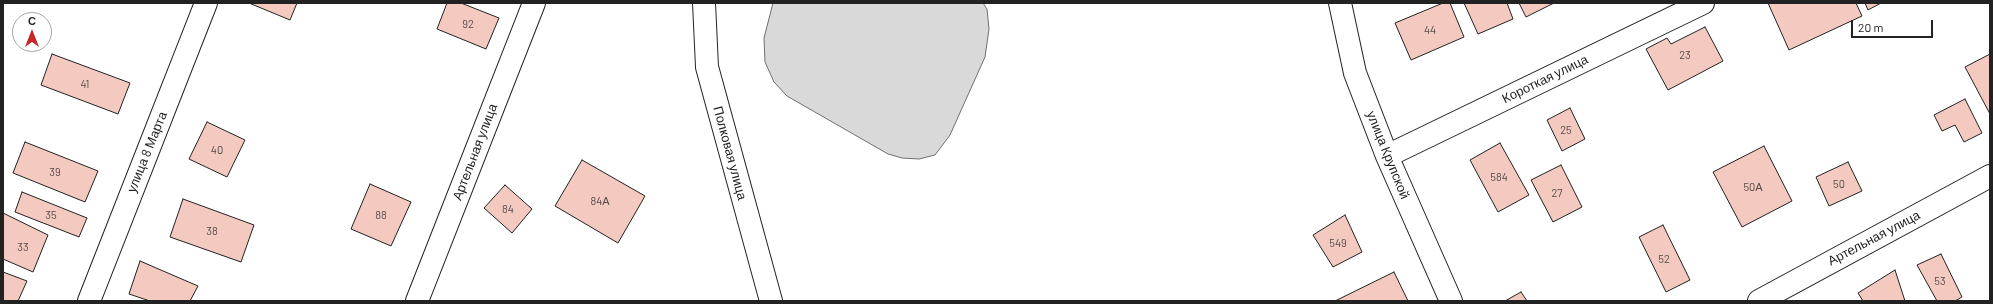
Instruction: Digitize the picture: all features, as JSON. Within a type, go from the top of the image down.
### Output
[{"type":"street","name":"улица 8 Марта","points":[[88,301],[206,3]]},
{"type":"street","name":"Артельная улица","points":[[417,301],[534,3]]},
{"type":"street","name":"Полковая улица","points":[[704,3],[707,67],[771,301]]},
{"type":"street","name":"улица Крупской","points":[[1340,3],[1355,73],[1386,156],[1451,301]]},
{"type":"street","name":"Короткая улица","points":[[1386,156],[1704,3]]},
{"type":"street","name":"Артельная улица","points":[[1759,301],[1990,176]]},
{"type":"shaded area","points":[[773,3],[983,3],[987,9],[989,29],[985,57],[950,135],[935,155],[919,159],[902,158],[888,154],[787,96],[774,82],[765,62],[764,38]]},
{"type":"building","points":[[249,3],[297,3],[290,20]]},
{"type":"building","points":[[447,3],[461,3],[499,18],[486,49],[437,29]]},
{"type":"building","points":[[1443,3],[1450,3],[1464,37],[1411,60],[1395,23]]},
{"type":"building","points":[[1464,3],[1507,3],[1513,19],[1478,34]]},
{"type":"building","points":[[1519,3],[1554,3],[1526,17]]},
{"type":"building","points":[[1768,3],[1856,3],[1862,16],[1789,50]]},
{"type":"building","points":[[1865,3],[1881,3],[1868,10]]},
{"type":"building","points":[[1705,27],[1723,61],[1668,90],[1646,49],[1667,38],[1671,44]]},
{"type":"building","points":[[52,54],[130,83],[118,114],[41,85]]},
{"type":"building","points":[[1990,54],[1990,114],[1965,67]]},
{"type":"building","points":[[1965,99],[1982,133],[1964,142],[1955,125],[1942,131],[1934,115]]},
{"type":"building","points":[[1570,108],[1585,139],[1562,151],[1547,120]]},
{"type":"building","points":[[207,122],[245,140],[227,177],[189,159]]},
{"type":"building","points":[[25,142],[98,171],[85,202],[13,173]]},
{"type":"building","points":[[1500,143],[1529,195],[1498,212],[1470,160]]},
{"type":"building","points":[[1764,146],[1792,201],[1742,227],[1713,172]]},
{"type":"building","points":[[582,160],[645,196],[618,243],[555,206]]},
{"type":"building","points":[[1848,162],[1862,191],[1829,206],[1816,177]]},
{"type":"building","points":[[1561,165],[1582,207],[1553,222],[1531,180]]},
{"type":"building","points":[[370,184],[411,202],[391,246],[351,229]]},
{"type":"building","points":[[505,185],[532,209],[512,233],[484,208]]},
{"type":"building","points":[[22,192],[87,218],[79,237],[15,212]]},
{"type":"building","points":[[183,199],[254,225],[241,262],[170,237]]},
{"type":"building","points":[[3,213],[48,235],[33,272],[3,259]]},
{"type":"building","points":[[1345,215],[1362,252],[1333,267],[1313,235]]},
{"type":"building","points":[[1663,225],[1690,280],[1666,292],[1639,237]]},
{"type":"building","points":[[1941,254],[1962,297],[1955,301],[1937,301],[1917,265]]},
{"type":"building","points":[[140,261],[198,286],[190,301],[150,301],[129,294]]},
{"type":"building","points":[[1895,270],[1905,301],[1863,301],[1858,293]]},
{"type":"building","points":[[3,272],[27,281],[18,301],[3,301]]},
{"type":"building","points":[[1394,272],[1408,301],[1335,301]]},
{"type":"building","points":[[1521,292],[1527,301],[1505,301]]}]
